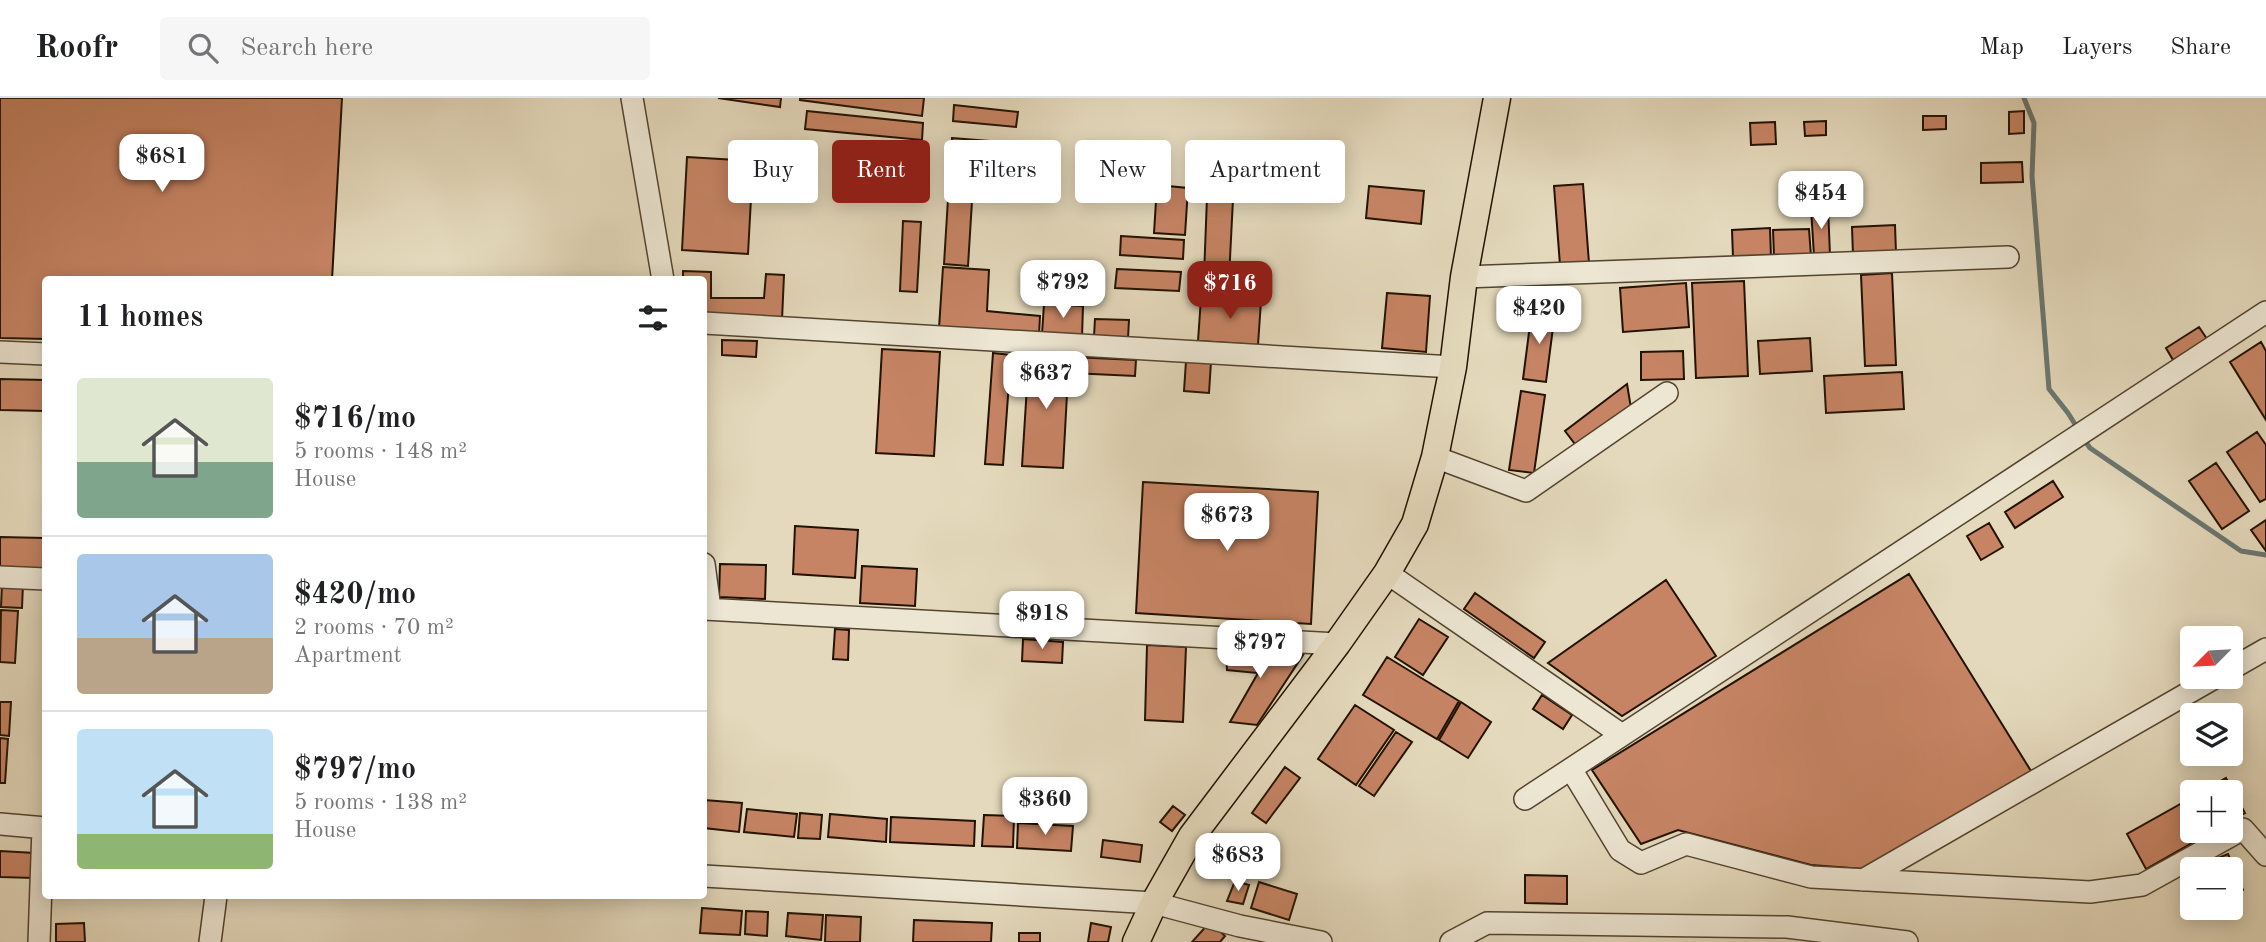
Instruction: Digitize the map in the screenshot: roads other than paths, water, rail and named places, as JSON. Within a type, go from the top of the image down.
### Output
[{"type":"main road","points":[[1136,942],[1154,903],[1192,836],[1337,643],[1387,573],[1415,524],[1435,457],[1453,367],[1464,277],[1497,98]]},
{"type":"street","points":[[632,98],[662,276]]},
{"type":"street","points":[[1464,277],[2008,257]]},
{"type":"street","points":[[1525,799],[2266,312]]},
{"type":"street","points":[[707,323],[1453,367]]},
{"type":"street","points":[[0,352],[42,354]]},
{"type":"street","points":[[1435,457],[1526,491],[1667,393]]},
{"type":"street","points":[[1387,573],[1622,735]]},
{"type":"street","points":[[0,577],[42,579]]},
{"type":"street","points":[[707,609],[1337,643]]},
{"type":"street","points":[[2244,661],[2266,649]]},
{"type":"street","points":[[1863,880],[2193,690]]},
{"type":"street","points":[[1571,769],[1620,850],[1641,863],[1686,844],[1811,877],[2090,892],[2142,885],[2243,829],[2266,855]]},
{"type":"street","points":[[0,824],[42,828]]},
{"type":"street","points":[[39,942],[42,874]]},
{"type":"street","points":[[707,876],[1154,903],[1240,926],[1321,942]]},
{"type":"street","points":[[210,942],[216,899]]},
{"type":"street","points":[[1451,942],[1487,923],[1500,923],[1787,927],[1907,942]]},
{"type":"waterway","points":[[2024,98],[2034,123],[2032,176],[2049,389],[2078,429]]},
{"type":"waterway","points":[[2083,438],[2090,448],[2241,551],[2266,555]]}]
